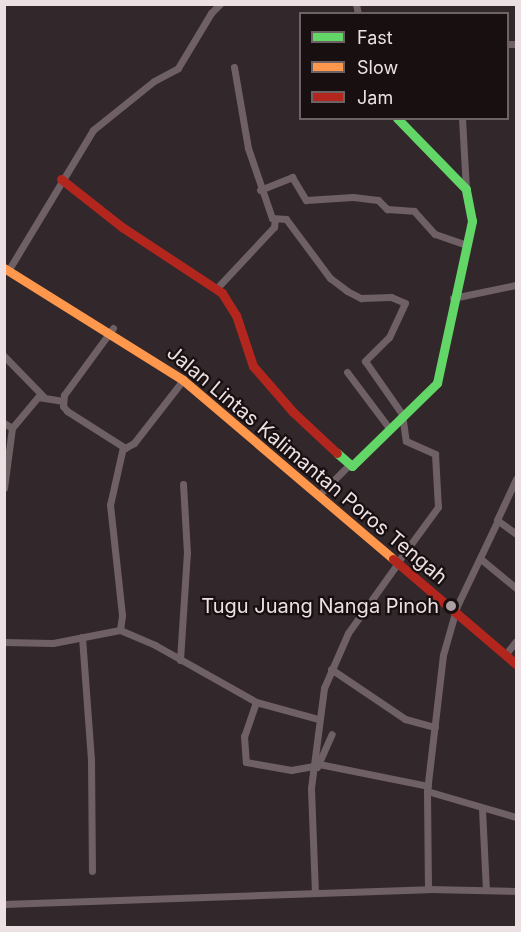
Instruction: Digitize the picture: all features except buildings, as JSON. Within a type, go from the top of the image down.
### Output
[{"type":"main road","points":[[61,179],[122,227],[216,289],[232,308],[253,366],[293,412],[349,465],[356,464],[402,414],[437,382],[453,298],[472,221],[466,189],[399,120]]},
{"type":"main road","name":"Jalan Lintas Kalimantan Poros Tengah","points":[[7,265],[186,376],[323,491],[399,561]]},
{"type":"main road","name":"Jalan Lintas Kalimantan Poros Tengah","points":[[112,330],[183,380],[513,654]]},
{"type":"main road","name":"Jalan Lintas Kalimantan Poros Tengah","points":[[456,609],[516,664]]},
{"type":"street","points":[[7,265],[93,130],[154,81],[178,68],[211,13],[220,4]]},
{"type":"street","points":[[216,289],[274,227],[276,219],[260,190],[234,67]]},
{"type":"street","points":[[462,120],[466,189]]},
{"type":"street","points":[[260,190],[292,177],[306,200],[352,197],[378,200],[387,209],[414,212],[435,234],[467,245]]},
{"type":"street","points":[[276,219],[286,219],[323,270],[347,291],[361,298],[391,297],[405,303],[389,337],[365,361],[402,414],[406,441],[435,454],[439,499],[435,515],[348,633],[331,669],[315,734],[317,762]]},
{"type":"street","points":[[453,298],[516,285]]},
{"type":"street","points":[[62,401],[112,330]]},
{"type":"street","points":[[4,356],[43,396],[62,401],[67,411],[123,447]]},
{"type":"street","points":[[347,372],[389,428]]},
{"type":"street","points":[[123,447],[134,443],[183,380]]},
{"type":"street","points":[[4,488],[12,429],[30,403],[43,396]]},
{"type":"street","points":[[4,423],[12,429]]},
{"type":"street","points":[[120,630],[121,607],[110,505],[123,447]]},
{"type":"street","points":[[323,491],[349,465]]},
{"type":"street","points":[[428,889],[428,789],[443,655],[456,609],[482,560],[516,479]]},
{"type":"street","points":[[180,660],[187,553],[183,484]]},
{"type":"street","points":[[497,522],[516,534]]},
{"type":"street","points":[[482,560],[516,588]]},
{"type":"street","points":[[4,642],[53,643],[120,630],[256,702],[318,719]]},
{"type":"street","points":[[82,637],[91,760],[92,871]]},
{"type":"street","points":[[513,654],[516,641]]},
{"type":"street","points":[[331,669],[405,719],[435,727]]},
{"type":"street","points":[[256,702],[244,736],[246,762],[291,770],[317,762],[428,789],[482,809],[516,817]]},
{"type":"street","points":[[315,893],[313,776],[317,762],[332,734]]},
{"type":"street","points":[[482,809],[486,890]]},
{"type":"street","points":[[4,904],[428,889],[516,891]]},
{"type":"traffic: fast","points":[[337,453],[352,466],[437,383],[472,221],[466,189],[399,120]]},
{"type":"traffic: slow","points":[[4,268],[183,380],[393,559]]},
{"type":"traffic: jam","points":[[61,179],[122,227],[222,293],[236,315],[253,366],[293,412],[337,453]]},
{"type":"traffic: jam","points":[[393,559],[516,664]]},
{"type":"place","name":"Tugu Juang Nanga Pinoh","points":[[451,606]]}]
